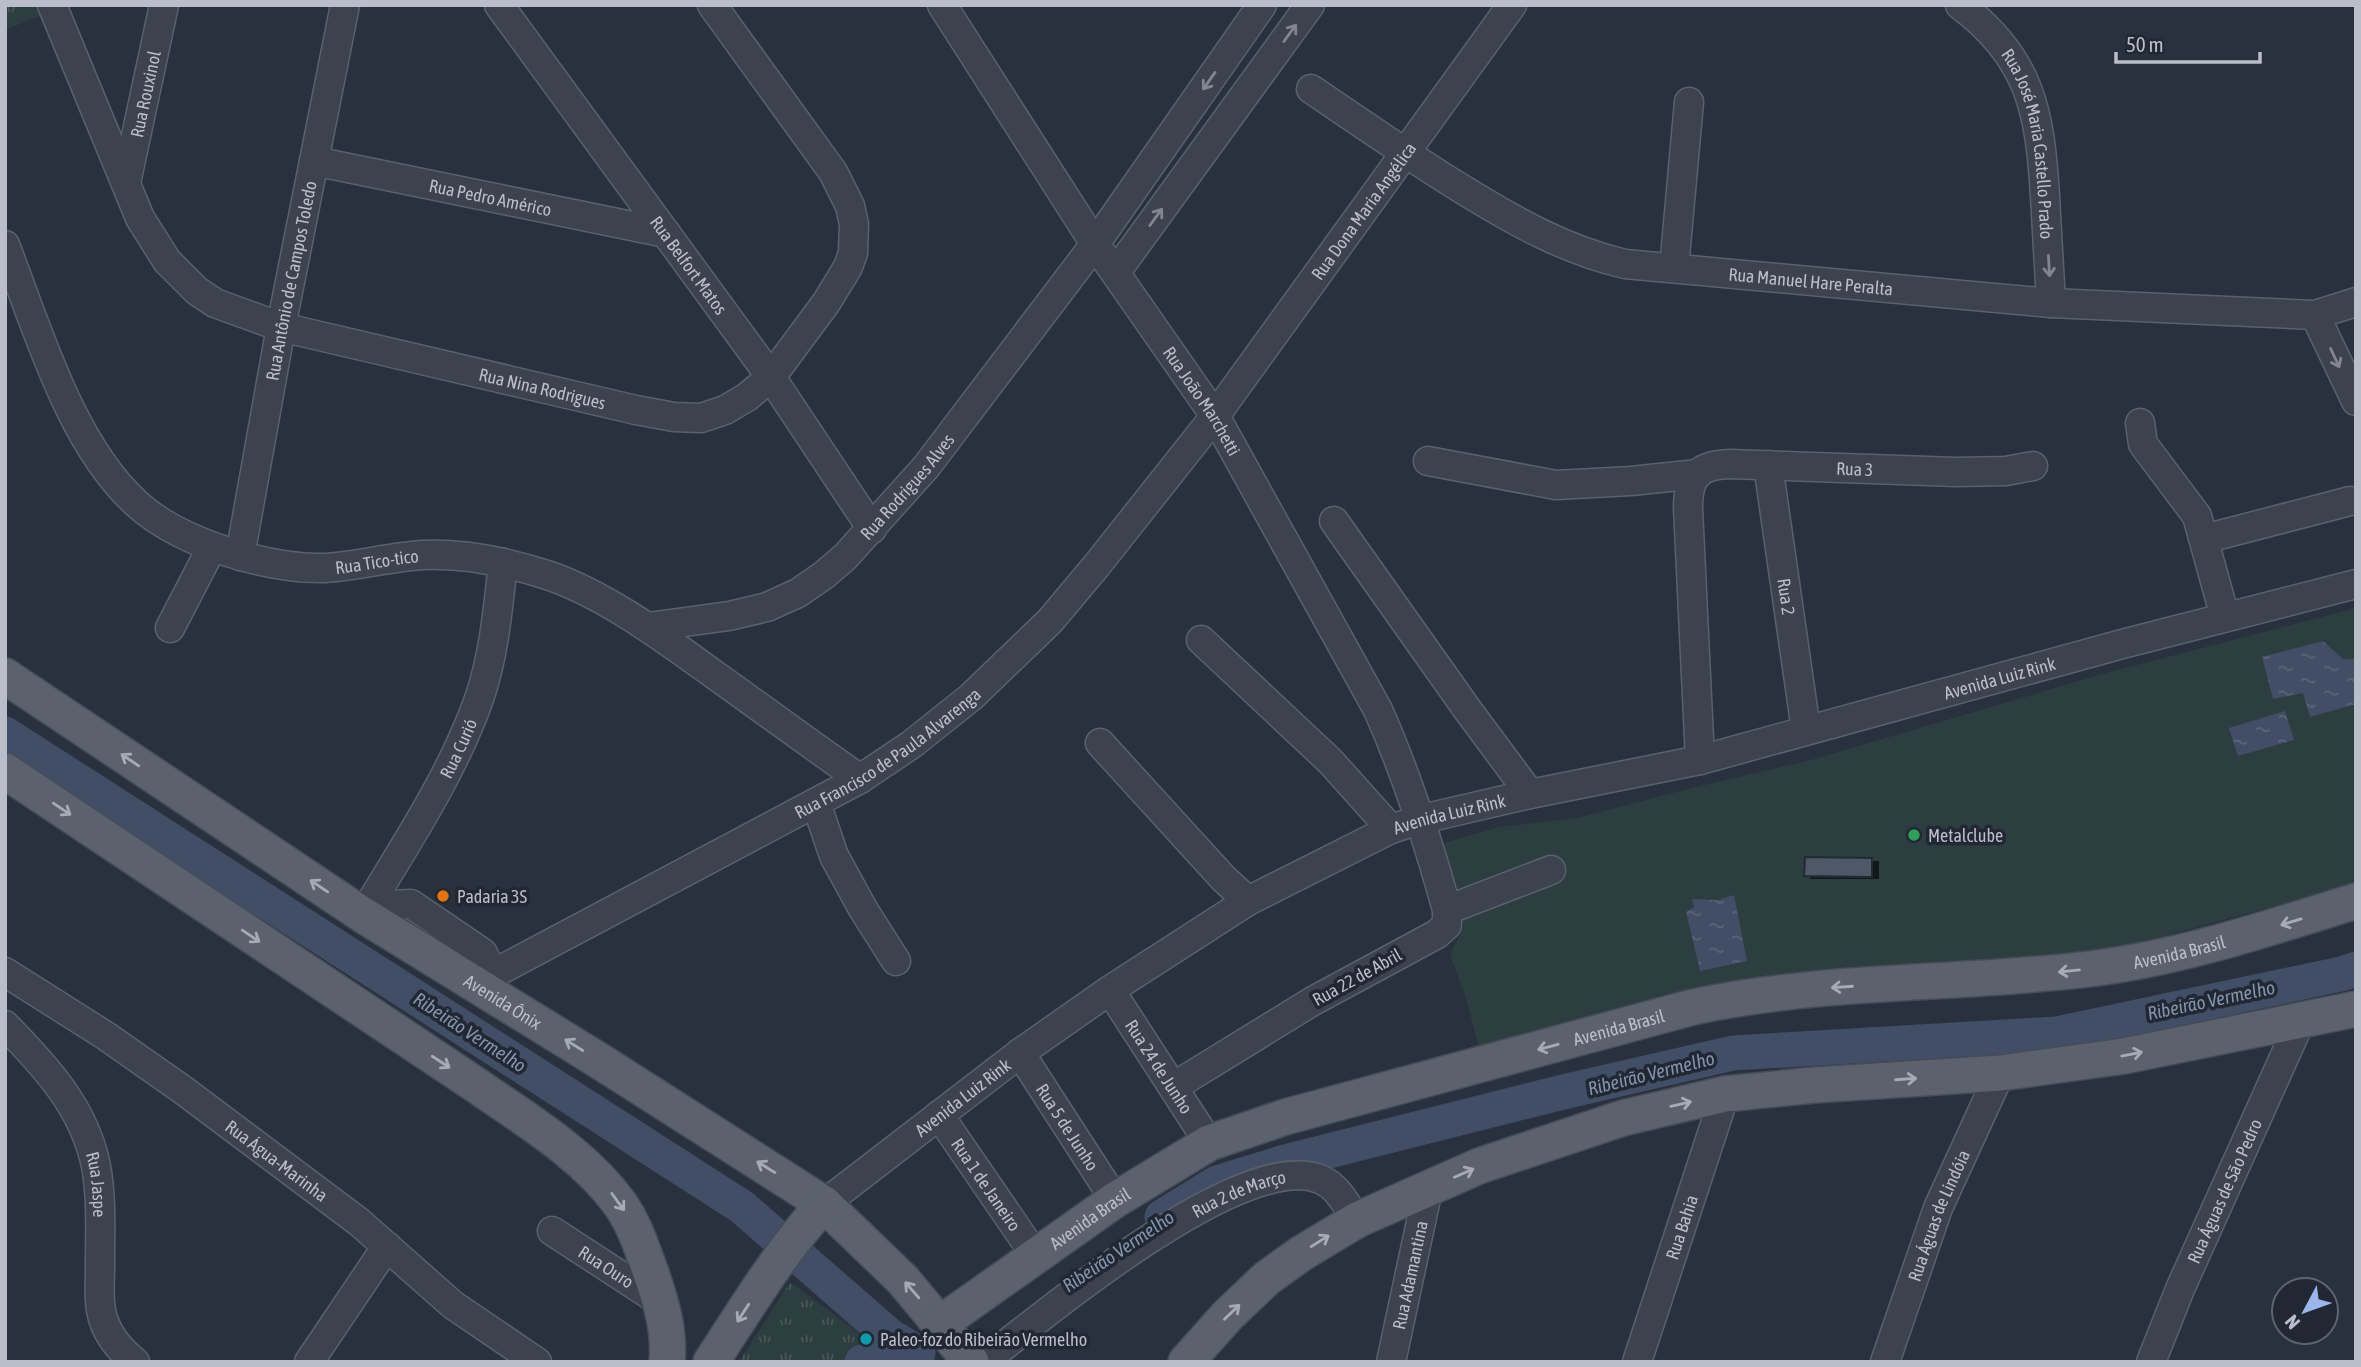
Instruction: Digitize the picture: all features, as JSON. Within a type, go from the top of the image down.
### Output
[{"type":"main road","name":"Avenida Ônix","points":[[5,676],[366,910],[484,979],[824,1204],[903,1280],[971,1362]]},
{"type":"main road","points":[[5,771],[546,1133],[603,1184],[621,1205],[634,1227],[661,1302],[668,1339],[667,1362]]},
{"type":"main road","name":"Avenida Brasil","points":[[941,1323],[1115,1200],[1209,1143],[1285,1117],[1739,997],[1840,987],[1980,980],[2092,969],[2242,937],[2356,901]]},
{"type":"main road","points":[[1186,1362],[1228,1315],[1268,1278],[1302,1253],[1357,1220],[1479,1166],[1623,1118],[1725,1094],[1815,1085],[2000,1073],[2124,1056],[2356,1009]]},
{"type":"main road","name":"Avenida Luiz Rink","points":[[711,1362],[797,1233],[824,1204]]},
{"type":"street","name":"Rua Nina Rodrigues","points":[[52,5],[141,218],[157,246],[179,275],[215,303],[281,327],[474,373],[674,417],[701,418],[725,410],[747,397],[771,377],[844,274],[853,253],[854,224],[850,206],[833,172],[712,5]]},
{"type":"street","name":"Rua Rouxinol","points":[[126,183],[164,5]]},
{"type":"street","name":"Rua Antônio de Campos Toledo","points":[[240,556],[281,327],[345,5]]},
{"type":"street","name":"Rua Belfort Matos","points":[[499,5],[771,377],[872,529]]},
{"type":"street","name":"Rua João Marchetti","points":[[942,5],[1095,244],[1215,416],[1378,710],[1422,819]]},
{"type":"street","name":"Rua Rodrigues Alves","points":[[648,627],[729,616],[767,607],[788,598],[824,575],[872,529],[926,467],[1095,244],[1262,5]]},
{"type":"street","points":[[1116,272],[1310,5]]},
{"type":"street","name":"Rua Dona Maria Angélica","points":[[1215,416],[1512,5]]},
{"type":"street","name":"Rua José Maria Castello Prado","points":[[1960,5],[1991,30],[2007,50],[2025,80],[2035,108],[2043,157],[2051,303]]},
{"type":"street","name":"Rua Manuel Hare Peralta","points":[[1311,89],[1406,155],[1523,226],[1594,257],[1625,264],[2051,303],[2315,315],[2356,302]]},
{"type":"street","points":[[1674,268],[1689,102]]},
{"type":"street","name":"Rua Pedro Américo","points":[[314,160],[666,233]]},
{"type":"street","name":"Rua Tico-tico","points":[[5,246],[72,414],[96,455],[136,503],[161,522],[212,547],[275,565],[301,568],[345,566],[421,555],[465,555],[549,576],[648,627],[860,779]]},
{"type":"street","points":[[2315,315],[2356,401]]},
{"type":"street","name":"Rua Francisco de Paula Alvarenga","points":[[484,979],[860,779],[912,744],[971,697],[1050,621],[1215,416]]},
{"type":"street","points":[[2140,423],[2143,444],[2197,516],[2225,617]]},
{"type":"street","name":"Rua 3","points":[[1428,461],[1556,485],[1693,481],[1712,465],[1956,472],[2006,471],[2033,466]]},
{"type":"street","name":"Rua 2","points":[[1768,465],[1807,730]]},
{"type":"street","points":[[1693,481],[1700,760]]},
{"type":"street","points":[[2204,540],[2350,501]]},
{"type":"street","points":[[1334,521],[1530,794]]},
{"type":"street","points":[[170,628],[212,547]]},
{"type":"street","name":"Rua Curió","points":[[366,910],[428,809],[460,747],[480,697],[497,621],[503,563]]},
{"type":"street","name":"Avenida Luiz Rink","points":[[824,1204],[1020,1053],[1110,990],[1248,901],[1391,829],[1422,819],[1530,794],[1700,760],[2356,584]]},
{"type":"street","points":[[1200,640],[1330,761],[1391,829]]},
{"type":"street","points":[[1100,743],[1224,879],[1248,901]]},
{"type":"street","points":[[816,803],[834,856],[896,961]]},
{"type":"street","points":[[1422,819],[1447,910],[1551,870]]},
{"type":"street","name":"Rua 22 de Abril","points":[[1173,1087],[1313,1001],[1437,934],[1447,925],[1447,910]]},
{"type":"street","name":"Rua Água-Marinha","points":[[5,972],[106,1036],[183,1090],[315,1188],[480,1326],[537,1362]]},
{"type":"street","name":"Rua 24 de Junho","points":[[1110,990],[1209,1143]]},
{"type":"street","name":"Rua Águas de São Pedro","points":[[2151,1362],[2180,1289],[2300,1022]]},
{"type":"street","name":"Rua Jaspe","points":[[5,1025],[57,1081],[68,1096],[83,1127],[96,1166],[98,1186],[102,1317],[118,1346],[135,1362]]},
{"type":"street","name":"Rua 5 de Junho","points":[[1020,1053],[1115,1200]]},
{"type":"street","name":"Rua Águas de Lindóia","points":[[1885,1362],[1938,1208],[2000,1073]]},
{"type":"street","name":"Rua Bahia","points":[[1637,1362],[1725,1094]]},
{"type":"street","name":"Rua 1 de Janeiro","points":[[939,1115],[1035,1255]]},
{"type":"street","name":"Rua 2 de Março","points":[[983,1362],[1143,1242],[1191,1213],[1267,1179],[1304,1175],[1324,1180],[1337,1192],[1357,1220]]},
{"type":"street","name":"Rua Adamantina","points":[[1391,1362],[1428,1189]]},
{"type":"street","name":"Rua Ouro","points":[[552,1231],[661,1302]]},
{"type":"street","points":[[309,1362],[387,1246]]},
{"type":"green space","points":[[6,5],[41,5],[44,14],[5,30]]},
{"type":"green space","name":"Metalclube","points":[[2356,608],[2356,882],[2091,956],[1480,1051],[1465,995],[1450,955],[1464,926],[1444,843],[1499,827],[1577,818],[1811,760],[2106,673]]},
{"type":"green space","points":[[790,1282],[898,1362],[739,1362]]},
{"type":"water","points":[[2323,641],[2343,659],[2356,659],[2356,704],[2310,717],[2303,693],[2273,699],[2262,657]]},
{"type":"water","points":[[2285,711],[2294,740],[2238,756],[2229,728]]},
{"type":"water","points":[[1734,895],[1747,961],[1700,971],[1686,912],[1694,907],[1692,899],[1718,900]]},
{"type":"building","points":[[1805,857],[1872,858],[1872,877],[1804,876]]},
{"type":"waterway","name":"Ribeirão Vermelho","points":[[5,734],[742,1207],[890,1336],[918,1353]]},
{"type":"waterway","name":"Ribeirão Vermelho","points":[[1162,1217],[1217,1183],[1285,1162],[1563,1092],[1733,1053],[2056,1034],[2356,969]]},
{"type":"waterway","points":[[862,1362],[885,1356],[890,1336]]},
{"type":"place","name":"Metalclube","points":[[1914,835]]},
{"type":"place","name":"Padaria 3S","points":[[443,896]]},
{"type":"place","name":"Paleo-foz do Ribeirão Vermelho","points":[[866,1339]]}]
